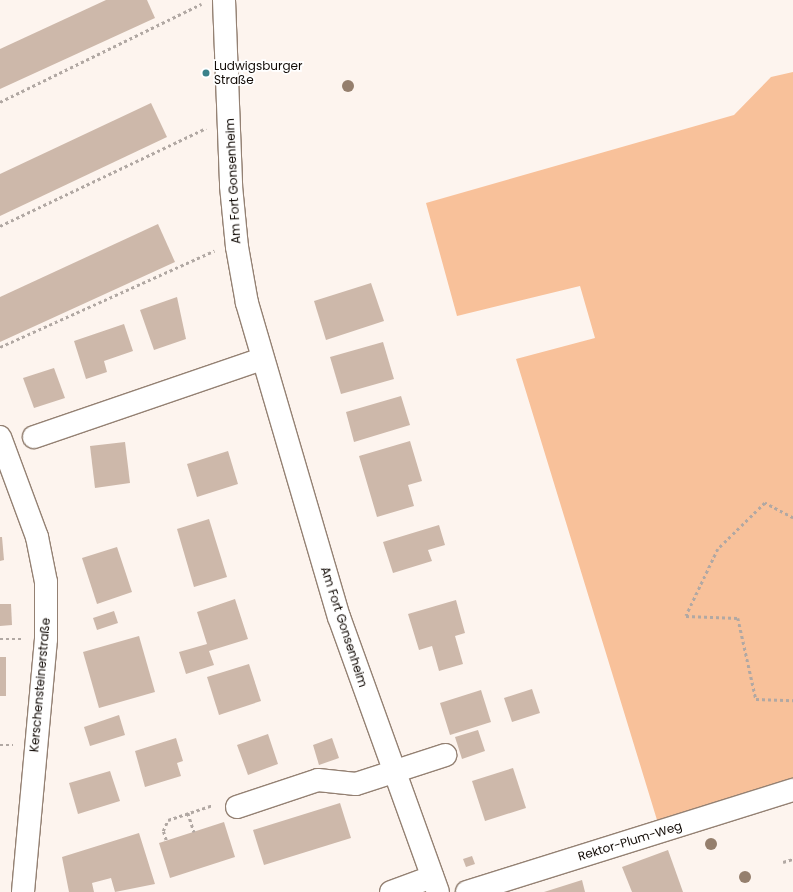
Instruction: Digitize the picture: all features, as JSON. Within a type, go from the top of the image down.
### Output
[{"type":"street","name":"Am Fort Gonsenheim","points":[[215,2],[237,247],[262,359],[339,617],[392,772],[435,885]]},
{"type":"street","points":[[34,437],[262,359]]},
{"type":"street","name":"Kerschensteinerstraße","points":[[0,437],[37,537],[46,582],[46,639],[23,892]]},
{"type":"street","points":[[237,807],[318,780],[356,784],[445,755]]},
{"type":"street","name":"Rektor-Plum-Weg","points":[[467,892],[793,790]]},
{"type":"street","points":[[391,892],[435,885]]},
{"type":"path","points":[[0,102],[215,2]]},
{"type":"path","name":"Am Fort Gonsenheim","points":[[0,226],[208,127]]},
{"type":"path","name":"Am Fort Gonsenheim","points":[[0,348],[217,251]]},
{"type":"path","points":[[793,518],[765,503],[718,549],[686,616],[738,618],[756,699],[793,700]]},
{"type":"path","points":[[166,840],[163,831],[168,820],[223,801],[237,807]]},
{"type":"path","points":[[188,813],[194,832]]},
{"type":"path","points":[[783,862],[793,858]]},
{"type":"shaded area","points":[[793,72],[793,781],[657,820],[516,359],[595,338],[580,286],[457,316],[426,203],[734,115],[771,77]]},
{"type":"building","points":[[106,0],[147,0],[155,18],[0,89],[0,49]]},
{"type":"building","points":[[151,103],[167,137],[0,216],[0,174]]},
{"type":"building","points":[[158,224],[175,262],[0,342],[0,297]]},
{"type":"building","points":[[371,283],[384,321],[326,340],[314,301]]},
{"type":"building","points":[[177,297],[186,339],[154,350],[140,310]]},
{"type":"building","points":[[124,324],[133,351],[104,361],[107,372],[86,379],[74,341]]},
{"type":"building","points":[[383,342],[394,379],[341,394],[330,357]]},
{"type":"building","points":[[54,368],[65,398],[34,408],[23,378]]},
{"type":"building","points":[[401,396],[410,425],[354,442],[346,412]]},
{"type":"building","points":[[410,441],[422,481],[408,485],[414,506],[377,517],[359,456]]},
{"type":"building","points":[[125,442],[130,483],[95,488],[90,446]]},
{"type":"building","points":[[228,451],[238,484],[197,497],[187,464]]},
{"type":"building","points":[[209,519],[227,577],[194,587],[177,529]]},
{"type":"building","points":[[439,525],[445,545],[428,550],[432,561],[393,573],[383,542]]},
{"type":"building","points":[[0,537],[2,537],[4,560],[0,561]]},
{"type":"building","points":[[117,547],[132,592],[97,604],[82,558]]},
{"type":"building","points":[[235,599],[248,639],[209,651],[214,665],[186,674],[179,652],[207,644],[197,612]]},
{"type":"building","points":[[456,600],[465,633],[455,636],[463,664],[439,671],[432,646],[419,650],[408,614]]},
{"type":"building","points":[[0,604],[11,604],[12,625],[0,626]]},
{"type":"building","points":[[114,611],[118,623],[97,630],[93,618]]},
{"type":"building","points":[[139,636],[155,692],[99,708],[83,652]]},
{"type":"building","points":[[0,657],[6,657],[6,696],[0,696]]},
{"type":"building","points":[[249,664],[261,701],[219,715],[207,677]]},
{"type":"building","points":[[532,689],[540,713],[512,722],[504,698]]},
{"type":"building","points":[[481,690],[491,722],[450,735],[440,703]]},
{"type":"building","points":[[119,715],[125,735],[90,746],[84,727]]},
{"type":"building","points":[[478,730],[485,751],[462,759],[455,737]]},
{"type":"building","points":[[268,734],[278,764],[248,775],[237,745]]},
{"type":"building","points":[[176,738],[183,761],[177,763],[181,776],[145,787],[135,751]]},
{"type":"building","points":[[332,738],[339,758],[319,765],[313,745]]},
{"type":"building","points":[[513,768],[526,808],[485,821],[472,781]]},
{"type":"building","points":[[110,771],[120,801],[78,814],[69,783]]},
{"type":"building","points":[[340,803],[351,838],[264,865],[253,830]]},
{"type":"building","points":[[224,822],[235,857],[170,878],[159,843]]},
{"type":"building","points":[[139,833],[155,884],[115,892],[111,878],[92,883],[94,892],[69,892],[62,857]]},
{"type":"building","points":[[668,850],[683,892],[632,892],[622,867]]},
{"type":"building","points":[[472,856],[475,864],[466,867],[463,859]]},
{"type":"building","points":[[582,880],[585,892],[544,892]]},
{"type":"place","name":"Ludwigsburger Straße","points":[[206,73]]}]
